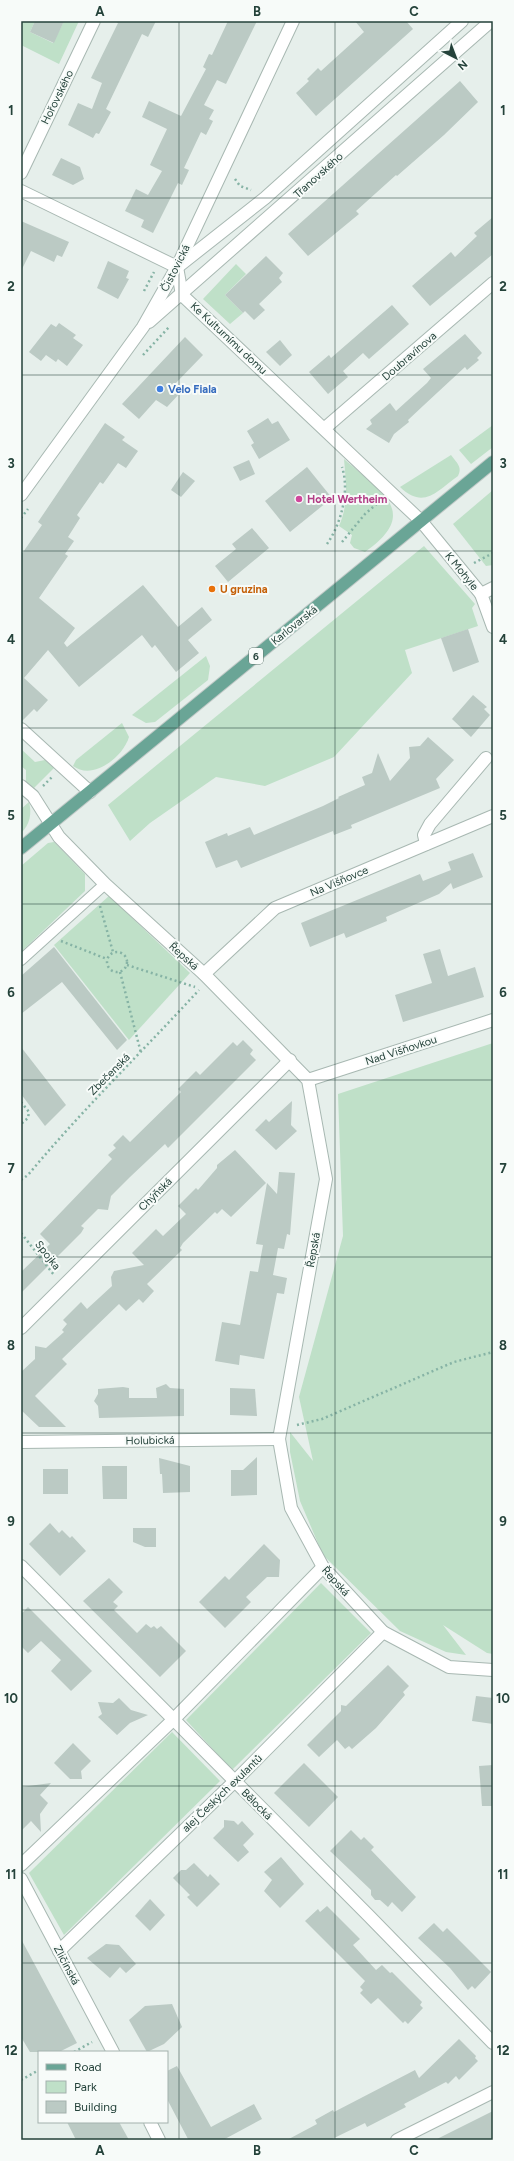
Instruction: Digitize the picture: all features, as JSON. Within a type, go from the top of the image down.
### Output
[{"type":"main road","name":"Karlovarská","points":[[21,848],[493,462]]},
{"type":"street","name":"Hořovského","points":[[21,173],[94,21]]},
{"type":"street","name":"Čistovická","points":[[21,495],[143,327],[177,267],[293,21]]},
{"type":"street","name":"Třanovského","points":[[177,267],[265,198],[462,21]]},
{"type":"street","name":"Třanovského","points":[[143,327],[182,295],[491,21]]},
{"type":"street","points":[[21,191],[177,267]]},
{"type":"street","name":"Ke Kulturnímu domu","points":[[177,267],[182,295],[325,428],[421,521]]},
{"type":"street","name":"Doubravínova","points":[[325,428],[493,283]]},
{"type":"street","name":"K Mohyle","points":[[421,521],[480,594],[493,627]]},
{"type":"street","points":[[480,594],[493,588]]},
{"type":"street","points":[[21,730],[90,792]]},
{"type":"street","points":[[426,844],[424,835],[430,824],[486,758]]},
{"type":"street","name":"Řepská","points":[[21,786],[32,796],[50,825],[101,888],[204,974],[308,1080],[326,1178],[280,1434],[291,1508],[323,1567],[383,1632],[449,1667],[493,1670]]},
{"type":"street","name":"Na Višňovce","points":[[204,974],[275,908],[493,816]]},
{"type":"street","name":"Nad Višňovkou","points":[[308,1080],[493,1020]]},
{"type":"street","name":"Chýňská","points":[[21,1328],[290,1060]]},
{"type":"street","name":"Holubická","points":[[21,1442],[280,1434]]},
{"type":"street","name":"Bělocká","points":[[21,1566],[493,2043]]},
{"type":"street","points":[[21,1865],[172,1720],[323,1567]]},
{"type":"street","name":"alej Českých exulantů","points":[[59,1951],[234,1782],[383,1632]]},
{"type":"street","name":"Zličínská","points":[[21,1879],[112,2051]]},
{"type":"street","points":[[397,2140],[493,2092]]},
{"type":"street","points":[[150,2123],[159,2140]]},
{"type":"lane","points":[[21,960],[101,888]]},
{"type":"path","points":[[235,177],[240,186],[248,190],[257,189]]},
{"type":"path","points":[[139,359],[171,324]]},
{"type":"path","points":[[327,544],[336,532],[344,502],[344,474],[341,466]]},
{"type":"path","points":[[342,542],[365,514],[391,491]]},
{"type":"path","points":[[21,518],[30,505]]},
{"type":"path","points":[[462,570],[493,553]]},
{"type":"path","points":[[42,787],[53,776]]},
{"type":"path","points":[[101,888],[113,952]]},
{"type":"path","points":[[48,936],[107,959]]},
{"type":"path","points":[[113,952],[123,954],[127,960],[127,965],[120,972],[114,972],[108,969],[107,959],[113,952]]},
{"type":"path","name":"Zbečenská","points":[[21,1180],[28,1175],[70,1125],[141,1053],[201,988],[127,965]]},
{"type":"path","points":[[120,972],[141,1053]]},
{"type":"path","points":[[21,1102],[29,1112],[28,1118],[21,1124]]},
{"type":"path","name":"Spojka","points":[[21,1233],[63,1287]]},
{"type":"path","points":[[280,1434],[322,1419],[454,1362],[493,1352]]},
{"type":"path","points":[[76,2051],[94,2041]]},
{"type":"path","points":[[21,2080],[38,2071]]},
{"type":"green space","points":[[21,21],[35,21],[30,32],[53,43],[64,21],[79,21],[59,64],[21,45]]},
{"type":"green space","points":[[236,264],[246,274],[225,295],[243,313],[230,324],[203,299]]},
{"type":"green space","points":[[493,425],[493,447],[471,464],[459,450]]},
{"type":"green space","points":[[451,455],[460,470],[458,476],[437,492],[423,498],[409,494],[400,487]]},
{"type":"green space","points":[[344,459],[381,492],[389,502],[393,513],[391,525],[382,538],[365,552],[354,548],[350,543],[352,535],[339,526],[346,501]]},
{"type":"green space","points":[[493,490],[493,565],[486,566],[453,524]]},
{"type":"green space","points":[[424,546],[475,604],[472,608],[478,626],[405,650],[412,673],[334,757],[265,786],[216,777],[150,823],[130,841],[108,805]]},
{"type":"green space","points":[[206,656],[210,666],[208,680],[155,722],[146,723],[132,715]]},
{"type":"green space","points":[[122,723],[129,737],[126,745],[114,759],[98,769],[89,771],[81,770],[73,766],[76,760]]},
{"type":"green space","points":[[21,749],[35,762],[45,760],[54,768],[34,788],[26,782],[26,770],[21,766]]},
{"type":"green space","points":[[29,802],[30,819],[21,833],[21,809]]},
{"type":"green space","points":[[54,842],[85,874],[85,891],[21,952],[21,866],[48,843]]},
{"type":"green space","points":[[109,896],[190,973],[129,1040],[54,945]]},
{"type":"green space","points":[[493,1043],[493,1654],[487,1653],[443,1625],[466,1655],[446,1652],[400,1631],[323,1555],[300,1501],[290,1452],[290,1432],[313,1461],[299,1397],[343,1236],[338,1094]]},
{"type":"green space","points":[[321,1583],[371,1633],[232,1770],[186,1720]]},
{"type":"green space","points":[[172,1732],[220,1781],[64,1935],[29,1873]]},
{"type":"building","points":[[35,21],[64,21],[54,43],[30,32]]},
{"type":"building","points":[[115,21],[156,21],[148,37],[142,34],[106,109],[111,112],[99,134],[96,133],[93,138],[68,125],[78,103],[92,109],[102,83],[91,78],[118,23]]},
{"type":"building","points":[[228,21],[257,21],[226,84],[217,80],[204,105],[214,110],[209,119],[213,121],[206,135],[201,132],[184,168],[189,170],[182,185],[178,183],[153,233],[141,227],[144,220],[125,211],[136,189],[148,195],[162,171],[150,165],[167,129],[142,117],[149,101],[181,116],[206,69],[203,67],[209,54],[212,55]]},
{"type":"building","points":[[355,21],[406,21],[413,29],[316,116],[296,93],[309,81],[307,79],[318,68],[321,71],[364,32]]},
{"type":"building","points":[[460,81],[478,102],[444,135],[356,211],[359,214],[308,256],[288,234]]},
{"type":"building","points":[[61,158],[80,167],[84,179],[73,185],[52,175]]},
{"type":"building","points":[[493,217],[493,254],[430,306],[412,286],[451,252],[455,257],[477,236],[474,233]]},
{"type":"building","points":[[21,221],[69,242],[62,257],[57,255],[54,262],[31,251],[21,271]]},
{"type":"building","points":[[266,256],[283,273],[279,278],[282,282],[259,304],[265,310],[254,320],[245,311],[243,313],[225,295]]},
{"type":"building","points":[[108,261],[129,271],[126,278],[129,279],[118,299],[97,288]]},
{"type":"building","points":[[392,305],[409,324],[369,359],[363,353],[343,371],[348,377],[328,394],[309,372],[329,355],[331,358]]},
{"type":"building","points":[[59,323],[76,335],[73,338],[83,345],[67,366],[58,359],[56,362],[46,355],[41,361],[29,352],[51,324],[56,327]]},
{"type":"building","points":[[465,334],[482,353],[477,358],[479,360],[467,370],[465,367],[408,420],[409,422],[394,434],[389,443],[366,429],[372,424],[370,420],[390,403],[396,411],[427,383],[431,378],[423,369]]},
{"type":"building","points":[[185,337],[203,355],[172,387],[180,393],[167,407],[156,400],[139,419],[122,404]]},
{"type":"building","points":[[280,340],[292,355],[280,366],[266,352]]},
{"type":"building","points":[[268,418],[272,424],[278,421],[290,440],[259,459],[251,445],[254,443],[247,431]]},
{"type":"building","points":[[105,423],[125,437],[122,440],[138,451],[126,468],[118,463],[103,484],[100,482],[77,515],[80,518],[68,537],[74,541],[65,554],[68,556],[39,598],[75,628],[64,643],[67,647],[143,585],[178,627],[202,607],[212,620],[188,640],[199,653],[176,672],[155,645],[152,648],[142,635],[79,687],[48,650],[24,678],[48,700],[37,712],[34,709],[21,722],[21,555],[42,525],[38,522]]},
{"type":"building","points":[[249,460],[255,474],[240,481],[233,467]]},
{"type":"building","name":"Hotel Wertheim","points":[[307,467],[332,498],[290,532],[265,501]]},
{"type":"building","points":[[183,472],[195,481],[181,497],[171,490]]},
{"type":"building","points":[[252,528],[269,548],[228,582],[215,566],[236,549],[232,544]]},
{"type":"building","points":[[468,629],[479,662],[453,672],[441,638]]},
{"type":"building","points":[[473,695],[487,707],[484,709],[490,715],[471,737],[452,719]]},
{"type":"building","points":[[428,737],[454,760],[436,779],[440,788],[351,825],[352,828],[334,835],[333,831],[241,868],[237,860],[216,868],[205,842],[227,833],[228,836],[250,827],[254,835],[323,806],[339,798],[338,797],[365,785],[362,777],[372,773],[378,753],[390,781],[410,758],[409,747],[420,746]]},
{"type":"building","points":[[473,853],[483,877],[453,889],[451,883],[439,894],[386,917],[387,921],[346,938],[344,933],[310,947],[301,923],[420,874],[423,881],[451,870],[448,862]]},
{"type":"building","points":[[54,947],[127,1040],[117,1050],[62,982],[21,1014],[21,976]]},
{"type":"building","points":[[440,949],[448,976],[475,967],[484,997],[403,1022],[395,995],[432,983],[423,954]]},
{"type":"building","points":[[243,1040],[253,1050],[250,1054],[256,1060],[168,1148],[165,1144],[130,1177],[111,1196],[108,1210],[98,1209],[81,1226],[84,1228],[81,1233],[21,1293],[21,1272],[50,1244],[40,1234],[112,1159],[108,1155],[116,1148],[113,1145],[123,1135],[130,1142],[181,1092],[178,1089],[196,1071],[200,1075],[233,1042],[237,1046]]},
{"type":"building","points":[[21,1047],[66,1105],[45,1126],[21,1094]]},
{"type":"building","points":[[292,1101],[291,1125],[297,1131],[276,1150],[255,1130],[266,1119],[269,1122]]},
{"type":"building","points":[[235,1150],[266,1183],[231,1217],[222,1209],[217,1214],[215,1212],[183,1243],[180,1248],[182,1250],[147,1284],[154,1291],[143,1303],[139,1299],[126,1311],[119,1304],[62,1359],[67,1364],[35,1396],[66,1427],[39,1427],[21,1410],[21,1372],[35,1359],[35,1346],[46,1348],[64,1332],[62,1330],[67,1324],[63,1320],[81,1302],[87,1309],[112,1286],[111,1277],[114,1271],[144,1265],[132,1253],[156,1229],[163,1236],[186,1214],[178,1206],[196,1188],[198,1190],[217,1168],[217,1165]]},
{"type":"building","points":[[279,1172],[295,1173],[290,1235],[287,1234],[284,1249],[278,1248],[273,1275],[287,1278],[284,1294],[277,1293],[264,1359],[240,1355],[239,1365],[215,1361],[222,1322],[240,1325],[250,1271],[258,1272],[263,1245],[256,1244],[267,1183],[277,1194]]},
{"type":"building","points":[[166,1384],[170,1388],[184,1389],[184,1416],[99,1418],[98,1406],[94,1401],[98,1394],[98,1389],[123,1387],[129,1388],[129,1398],[157,1398],[156,1388]]},
{"type":"building","points":[[230,1388],[255,1389],[257,1416],[230,1415]]},
{"type":"building","points":[[257,1457],[257,1495],[231,1496],[231,1470],[243,1470]]},
{"type":"building","points":[[159,1458],[190,1466],[190,1492],[163,1493]]},
{"type":"building","points":[[102,1466],[127,1466],[127,1499],[103,1499]]},
{"type":"building","points":[[43,1469],[68,1469],[68,1494],[43,1494]]},
{"type":"building","points":[[50,1523],[59,1533],[62,1530],[70,1538],[72,1536],[86,1551],[60,1576],[29,1544]]},
{"type":"building","points":[[133,1528],[156,1528],[156,1547],[145,1547],[133,1542]]},
{"type":"building","points":[[264,1544],[280,1560],[279,1577],[267,1577],[246,1597],[251,1602],[225,1628],[199,1602],[225,1576],[229,1580]]},
{"type":"building","points":[[109,1578],[123,1592],[113,1602],[118,1606],[114,1610],[137,1633],[146,1624],[151,1628],[154,1626],[157,1629],[161,1626],[186,1651],[160,1677],[83,1601]]},
{"type":"building","points":[[28,1607],[92,1671],[71,1691],[51,1671],[61,1660],[41,1641],[28,1653],[21,1646],[21,1614]]},
{"type":"building","points":[[388,1665],[409,1686],[403,1692],[405,1695],[376,1728],[352,1749],[349,1746],[345,1749],[337,1740],[319,1757],[307,1745],[341,1711],[341,1705],[346,1706]]},
{"type":"building","points":[[476,1696],[493,1698],[493,1724],[472,1721]]},
{"type":"building","points":[[119,1698],[131,1710],[148,1715],[130,1723],[117,1735],[98,1717],[102,1714],[98,1702],[113,1703]]},
{"type":"building","points":[[73,1743],[91,1761],[81,1771],[82,1779],[70,1779],[54,1763]]},
{"type":"building","points":[[304,1763],[338,1797],[309,1827],[274,1793]]},
{"type":"building","points":[[493,1765],[493,1806],[482,1806],[479,1766]]},
{"type":"building","points":[[51,1783],[40,1795],[48,1803],[40,1814],[41,1832],[31,1821],[21,1831],[21,1787]]},
{"type":"building","points":[[224,1820],[234,1821],[238,1825],[242,1821],[254,1834],[243,1845],[249,1852],[238,1862],[213,1838],[224,1827]]},
{"type":"building","points":[[351,1830],[361,1840],[364,1837],[374,1847],[371,1850],[416,1897],[402,1912],[392,1902],[388,1907],[380,1900],[375,1900],[371,1895],[371,1890],[330,1851]]},
{"type":"building","points":[[281,1857],[304,1884],[280,1908],[264,1891],[272,1880],[264,1872]]},
{"type":"building","points":[[194,1863],[208,1877],[210,1874],[220,1884],[197,1907],[187,1897],[190,1895],[173,1878],[181,1870],[186,1870]]},
{"type":"building","points":[[150,1899],[165,1915],[150,1931],[135,1916]]},
{"type":"building","points":[[327,1906],[360,1939],[353,1945],[376,1970],[382,1965],[390,1973],[392,1972],[422,2002],[420,2005],[423,2008],[408,2024],[405,2021],[403,2023],[378,1998],[371,2004],[360,1993],[363,1990],[360,1987],[365,1981],[305,1921],[318,1909],[320,1912]]},
{"type":"building","points":[[434,1923],[443,1932],[447,1928],[491,1972],[475,1989],[472,1986],[468,1990],[450,1968],[418,1938]]},
{"type":"building","points":[[21,1939],[77,2043],[61,2051],[30,2052],[21,2037]]},
{"type":"building","points":[[106,1944],[119,1945],[136,1964],[126,1973],[120,1967],[110,1978],[87,1958]]},
{"type":"building","points":[[172,2004],[182,2027],[164,2044],[149,2051],[146,2051],[129,2020],[145,2006]]},
{"type":"building","points":[[459,2039],[476,2056],[475,2058],[478,2061],[459,2080],[456,2076],[448,2084],[446,2082],[404,2104],[406,2107],[367,2127],[365,2123],[330,2140],[287,2140],[317,2124],[315,2120],[333,2110],[334,2112],[415,2070],[419,2078]]},
{"type":"building","points":[[177,2066],[211,2127],[254,2104],[262,2119],[223,2140],[187,2140],[188,2139],[168,2101],[168,2070]]},
{"type":"building","points":[[493,2111],[493,2140],[435,2140]]},
{"type":"building","points":[[68,2123],[120,2123],[129,2140],[76,2140]]},
{"type":"place","name":"Velo Fiala","points":[[160,389]]},
{"type":"place","name":"Hotel Wertheim","points":[[299,499]]},
{"type":"place","name":"U gruzina","points":[[212,589]]}]
